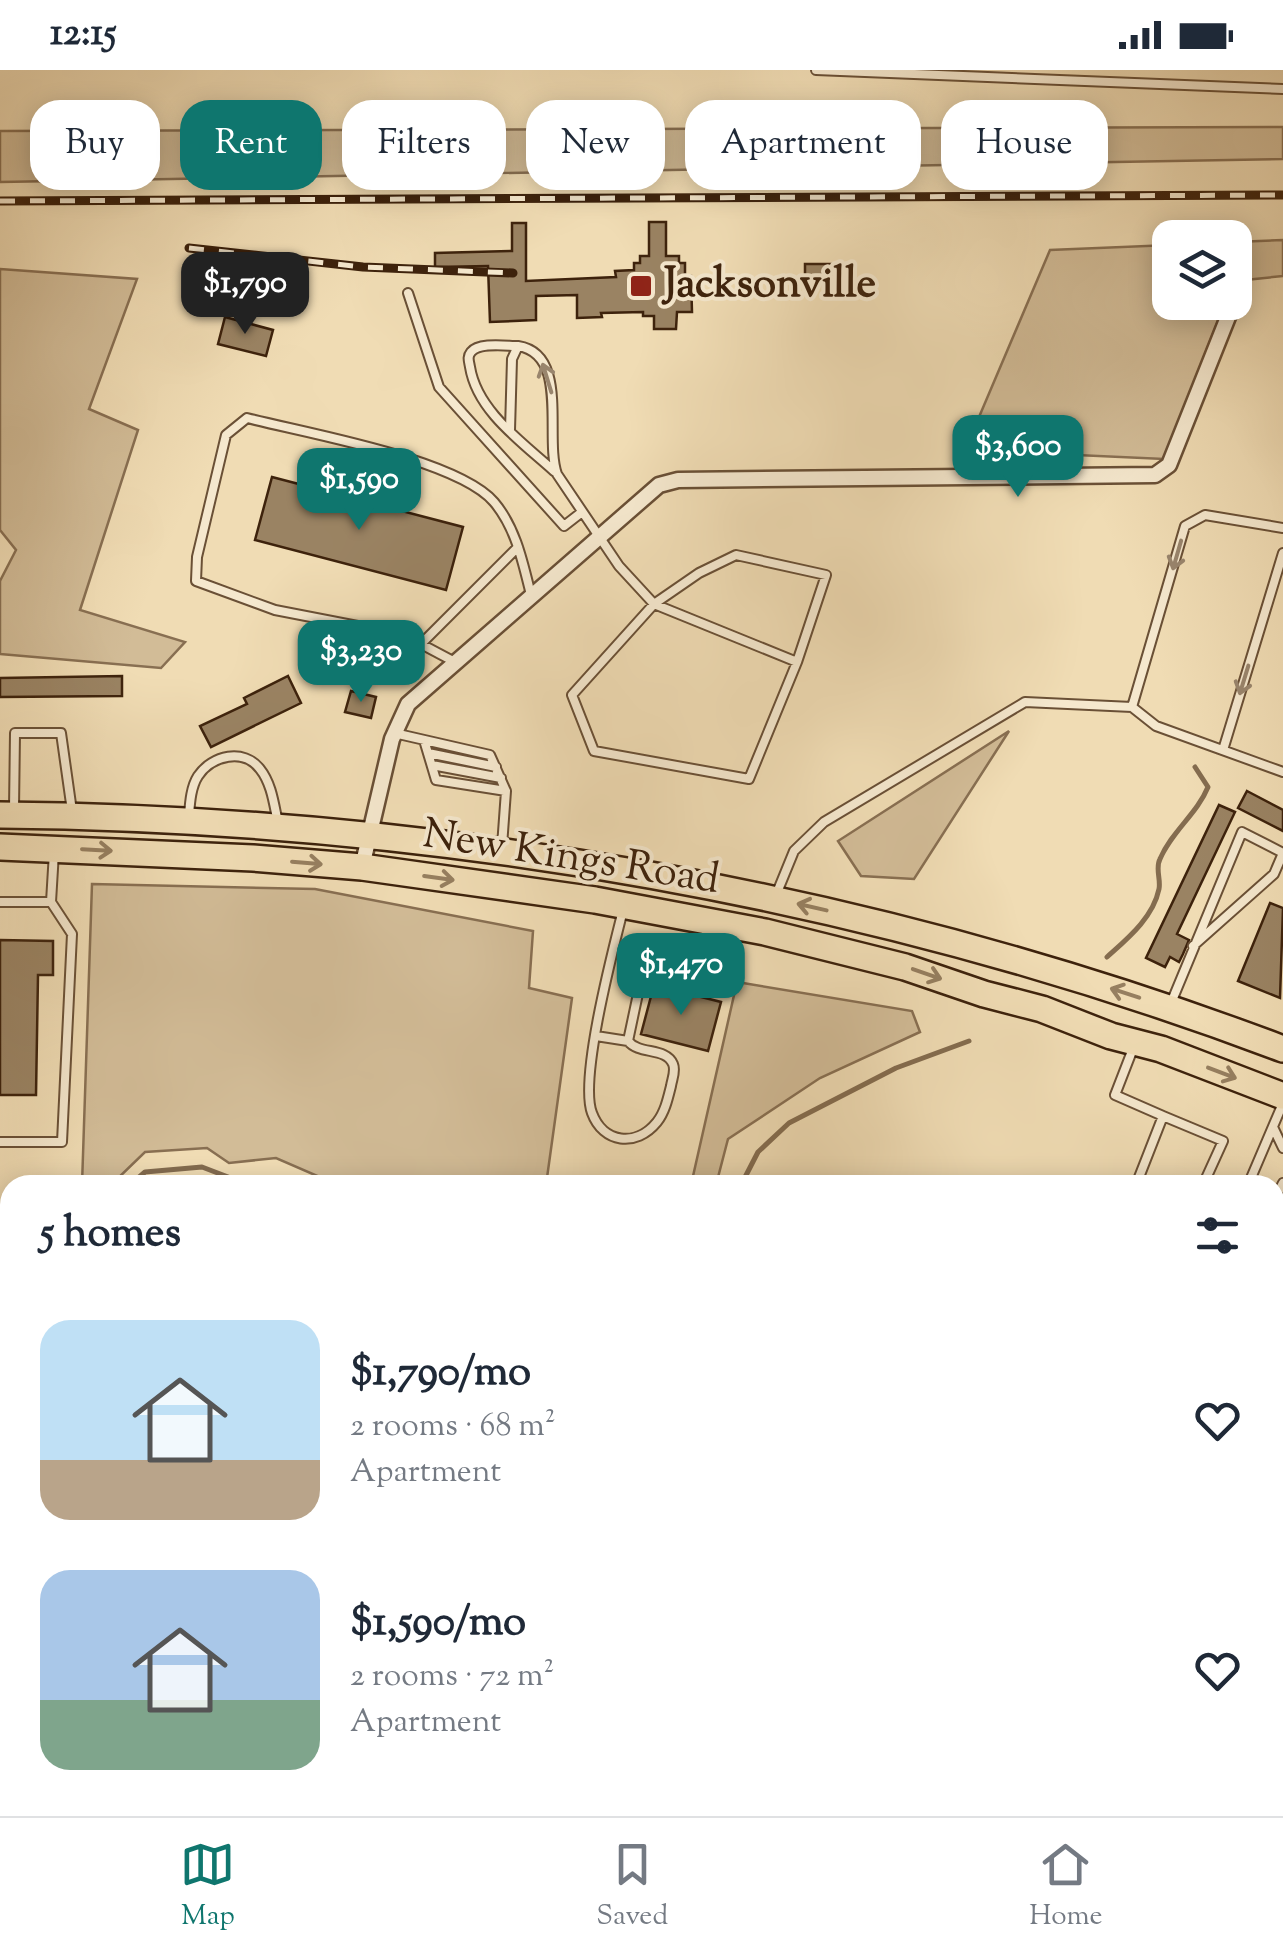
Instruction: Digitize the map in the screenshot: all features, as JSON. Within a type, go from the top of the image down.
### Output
[{"type":"highway","name":"New Kings Road","points":[[7,815],[370,833],[670,877],[934,936],[1170,1008],[1283,1049]]},
{"type":"highway","name":"New Kings Road","points":[[0,847],[362,867],[624,905],[765,932],[905,967],[1042,1009],[1283,1100]]},
{"type":"street","points":[[362,867],[394,732],[408,704],[658,485],[678,480],[1155,475],[1169,465],[1226,320]]},
{"type":"street","points":[[765,932],[774,899]]},
{"type":"lane","points":[[816,70],[1283,90]]},
{"type":"lane","points":[[408,293],[438,387],[564,526],[582,512]]},
{"type":"lane","points":[[557,474],[480,397],[473,385],[470,354],[481,346],[518,346],[539,356],[552,388],[551,458],[557,474],[618,566],[654,604],[797,662]]},
{"type":"lane","points":[[510,430],[512,359],[518,346]]},
{"type":"lane","points":[[454,662],[404,635],[275,610],[196,581],[197,557],[226,436],[247,418],[428,464],[470,482],[491,498],[506,518],[531,595]]},
{"type":"lane","points":[[1132,707],[1185,526],[1205,515],[1283,528]]},
{"type":"lane","points":[[421,644],[518,548]]},
{"type":"lane","points":[[1223,750],[1283,553]]},
{"type":"lane","points":[[736,555],[826,575],[797,662],[748,780],[594,751],[572,696],[654,604],[699,573],[736,555]]},
{"type":"lane","points":[[774,899],[794,851],[824,822],[1025,702],[1132,707],[1156,726],[1283,772]]},
{"type":"lane","points":[[394,732],[490,755],[506,791],[501,850]]},
{"type":"lane","points":[[7,815],[15,733],[61,733],[72,816]]},
{"type":"lane","points":[[424,740],[436,780],[506,791]]},
{"type":"lane","points":[[428,752],[496,767]]},
{"type":"lane","points":[[188,821],[198,776],[216,760],[238,756],[259,767],[269,784],[279,827]]},
{"type":"lane","points":[[432,765],[501,778]]},
{"type":"lane","points":[[1170,1008],[1193,946],[1242,832],[1283,853],[1274,874],[1193,946]]},
{"type":"lane","points":[[0,1142],[62,1142],[72,934],[51,902],[54,848]]},
{"type":"lane","points":[[0,902],[51,902]]},
{"type":"lane","points":[[596,1036],[628,1040],[637,1049],[664,1054],[675,1069],[666,1105],[657,1122],[628,1140],[611,1138],[598,1127],[587,1094],[596,1036],[605,982],[624,905]]},
{"type":"lane","points":[[628,1040],[642,982],[648,976],[681,977],[693,972],[708,922]]},
{"type":"lane","points":[[1135,1042],[1115,1095],[1222,1141],[1207,1175]]},
{"type":"lane","points":[[1252,1175],[1283,1100]]},
{"type":"lane","points":[[1140,1175],[1163,1116]]},
{"type":"lane","points":[[1273,1128],[1283,1148]]},
{"type":"shaded area","points":[[1283,127],[1283,159],[1108,162],[1108,128]]},
{"type":"shaded area","points":[[921,128],[941,128],[941,165],[921,165]]},
{"type":"shaded area","points":[[506,129],[526,129],[526,173],[506,173]]},
{"type":"shaded area","points":[[665,129],[685,129],[685,170],[665,170]]},
{"type":"shaded area","points":[[180,130],[180,179],[160,179],[160,131]]},
{"type":"shaded area","points":[[322,130],[342,130],[342,176],[322,176]]},
{"type":"shaded area","points":[[0,131],[30,131],[30,181],[0,182]]},
{"type":"shaded area","points":[[1283,240],[1283,276],[1252,279],[1252,241]]},
{"type":"shaded area","points":[[1152,246],[1152,320],[1218,320],[1164,459],[965,450],[1050,250]]},
{"type":"shaded area","points":[[0,269],[137,279],[89,409],[138,430],[80,610],[185,642],[161,668],[0,654],[0,581],[16,550],[0,530]]},
{"type":"shaded area","points":[[1009,731],[914,879],[861,876],[838,841]]},
{"type":"shaded area","points":[[92,884],[315,889],[533,931],[529,988],[572,998],[547,1175],[315,1175],[276,1158],[229,1163],[207,1148],[145,1152],[121,1175],[82,1175]]},
{"type":"shaded area","points":[[737,982],[912,1011],[920,1032],[820,1078],[728,1139],[719,1175],[693,1175]]},
{"type":"building","points":[[649,222],[666,222],[666,256],[679,256],[679,263],[685,263],[685,276],[691,276],[692,312],[677,312],[676,329],[654,329],[654,316],[643,316],[643,312],[577,318],[577,295],[536,296],[536,320],[490,322],[488,266],[435,267],[435,253],[512,251],[512,223],[526,223],[526,281],[616,277],[615,271],[634,270],[640,256],[649,256]]},
{"type":"building","points":[[805,264],[843,264],[843,280],[805,280]]},
{"type":"building","points":[[225,317],[273,330],[266,356],[218,344]]},
{"type":"building","points":[[272,477],[463,527],[446,590],[255,540]]},
{"type":"building","points":[[122,676],[122,696],[0,697],[0,678]]},
{"type":"building","points":[[288,676],[301,703],[211,747],[200,726],[247,704],[244,698]]},
{"type":"building","points":[[351,691],[376,697],[371,718],[345,712]]},
{"type":"building","points":[[1247,791],[1283,810],[1283,831],[1238,808]]},
{"type":"building","points":[[1219,805],[1235,812],[1177,934],[1189,940],[1183,954],[1179,962],[1170,957],[1165,967],[1146,958]]},
{"type":"building","points":[[1270,903],[1283,908],[1280,998],[1238,981]]},
{"type":"building","points":[[0,940],[53,941],[53,975],[38,975],[36,1095],[0,1095]]},
{"type":"building","points":[[654,985],[721,1002],[708,1051],[641,1034]]},
{"type":"waterway","points":[[1107,957],[1138,927],[1156,900],[1160,859],[1208,787],[1195,767]]},
{"type":"waterway","points":[[746,1175],[758,1152],[789,1123],[896,1068],[969,1041]]},
{"type":"waterway","points":[[142,1175],[202,1167],[223,1175]]},
{"type":"railway","points":[[0,201],[1283,195]]},
{"type":"railway","points":[[189,248],[363,267],[513,273]]},
{"type":"place","name":"Jacksonville","points":[[641,286]]}]
